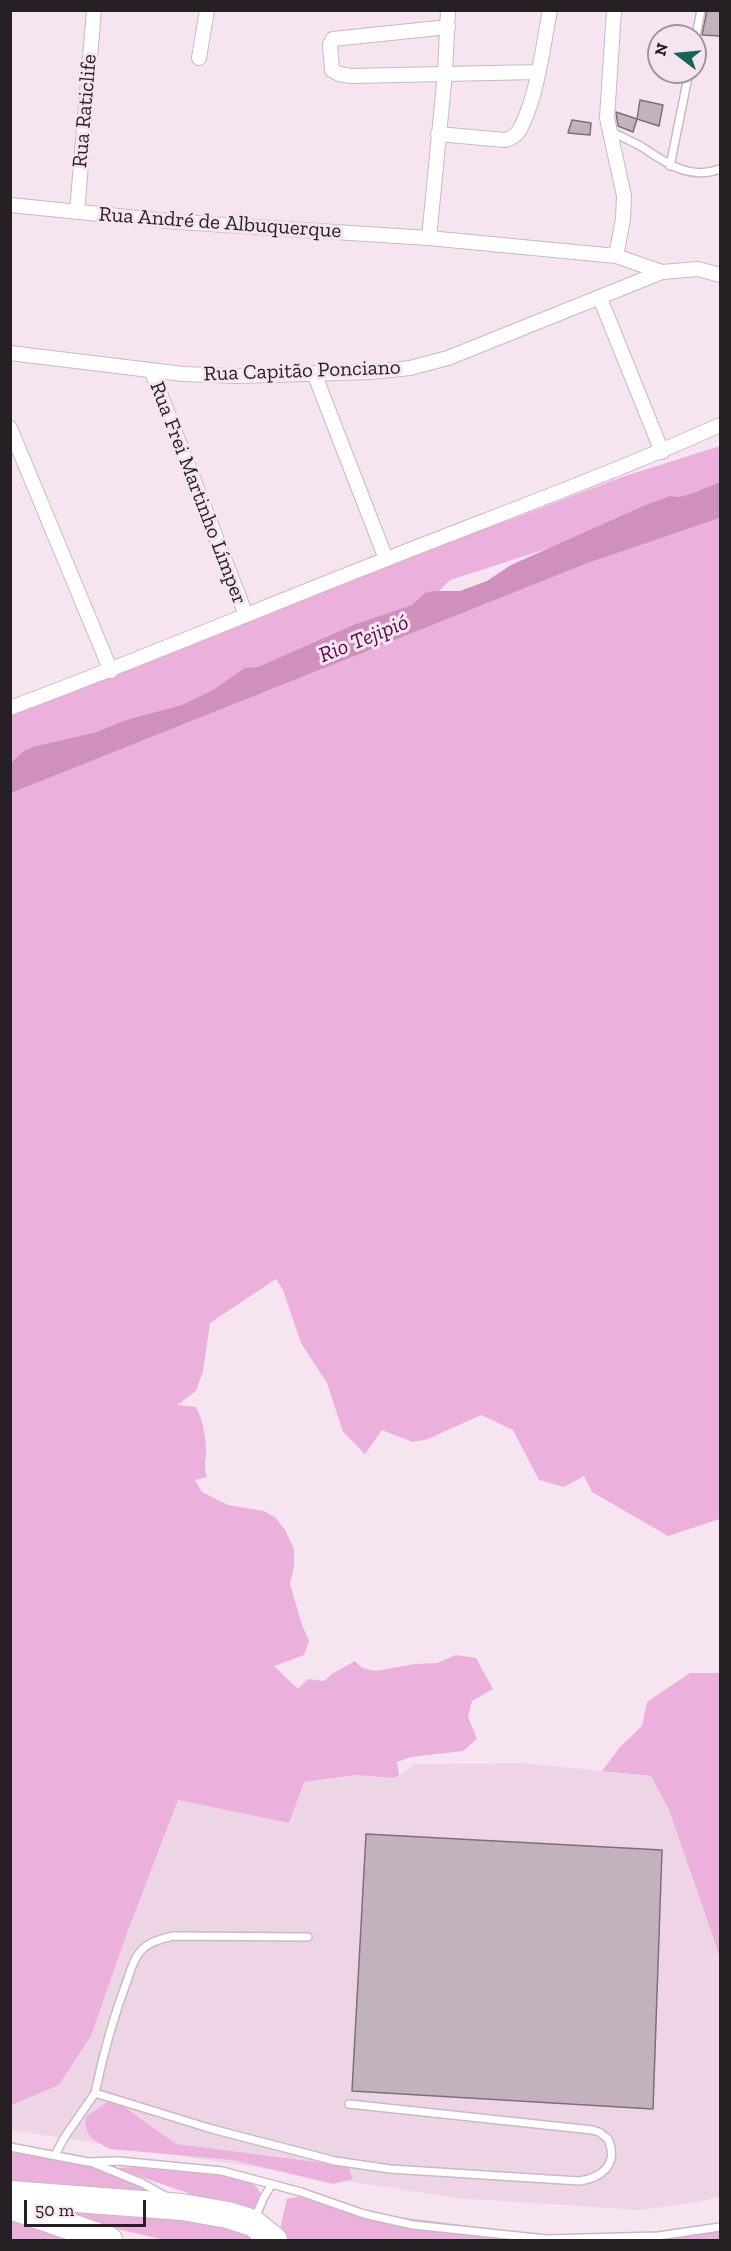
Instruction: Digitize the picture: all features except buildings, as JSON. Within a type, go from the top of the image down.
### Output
[{"type":"highway","points":[[10,2194],[182,2207],[228,2215],[253,2223],[274,2241]]},
{"type":"highway","points":[[10,2206],[109,2241]]},
{"type":"street","name":"Rua Raticlife","points":[[77,212],[94,10]]},
{"type":"street","points":[[199,58],[207,10]]},
{"type":"street","points":[[429,238],[445,73],[448,10]]},
{"type":"street","points":[[438,134],[505,140],[511,138],[522,126],[538,72],[550,10]]},
{"type":"street","points":[[614,10],[607,108],[609,130],[624,195],[623,219],[616,256]]},
{"type":"street","points":[[448,27],[333,39],[330,45],[332,70],[351,76],[538,72]]},
{"type":"street","name":"Rua André de Albuquerque","points":[[10,205],[178,222],[429,238],[616,256],[662,272]]},
{"type":"street","name":"Rua Capitão Ponciano","points":[[10,353],[183,374],[236,376],[369,372],[410,368],[448,358],[662,272],[698,269],[720,275]]},
{"type":"street","points":[[600,298],[662,452]]},
{"type":"street","name":"Rua Frei Martinho Límper","points":[[151,370],[246,615]]},
{"type":"street","points":[[314,373],[387,559]]},
{"type":"street","points":[[10,708],[662,452],[720,425]]},
{"type":"street","points":[[10,428],[111,670]]},
{"type":"lane","points":[[670,166],[687,84]]},
{"type":"lane","points":[[609,130],[645,148],[670,166],[701,174],[720,169]]},
{"type":"lane","points":[[55,2155],[94,2093],[119,2001],[141,1950],[153,1942],[173,1936],[308,1937]]},
{"type":"lane","points":[[94,2093],[212,2129],[324,2158],[390,2169],[579,2181],[593,2180],[601,2175],[608,2166],[611,2155],[608,2139],[592,2130],[349,2104]]},
{"type":"lane","points":[[10,2147],[88,2162],[142,2182],[182,2207]]},
{"type":"lane","points":[[88,2162],[119,2161],[214,2170],[272,2184],[386,2220],[546,2240],[658,2236],[720,2227]]},
{"type":"lane","points":[[253,2223],[272,2184]]},
{"type":"shaded area","points":[[720,446],[720,493],[450,580],[419,611],[155,721],[11,771],[10,708],[164,641],[387,564],[468,532],[510,520],[622,477]]},
{"type":"shaded area","points":[[720,518],[720,1519],[668,1536],[592,1492],[584,1476],[564,1487],[539,1480],[513,1430],[481,1415],[428,1439],[413,1442],[382,1430],[365,1454],[343,1432],[327,1383],[301,1343],[283,1290],[276,1279],[210,1323],[203,1371],[196,1391],[177,1405],[196,1407],[202,1423],[207,1477],[195,1480],[202,1492],[228,1505],[264,1511],[276,1518],[294,1549],[294,1567],[290,1584],[309,1641],[304,1655],[274,1666],[298,1689],[308,1679],[324,1681],[355,1661],[362,1668],[376,1671],[415,1664],[437,1663],[456,1655],[476,1658],[493,1689],[472,1701],[468,1717],[477,1739],[463,1751],[411,1757],[397,1762],[399,1775],[394,1778],[356,1775],[304,1782],[289,1823],[178,1800],[91,2036],[59,2085],[11,2105],[11,793],[588,563]]},
{"type":"shaded area","points":[[690,1673],[720,1673],[720,1957],[669,1810],[651,1776],[602,1771],[620,1747],[642,1726],[647,1702]]},
{"type":"shaded area","points":[[522,1763],[651,1776],[669,1810],[720,1957],[720,2196],[698,2202],[639,2210],[457,2198],[11,2130],[10,2105],[59,2085],[91,2036],[178,1800],[288,1823],[304,1782],[356,1775],[394,1778],[415,1764]]},
{"type":"shaded area","points":[[107,2102],[120,2104],[176,2144],[348,2166],[353,2179],[333,2184],[233,2160],[110,2149],[91,2138],[86,2124],[86,2117]]},
{"type":"shaded area","points":[[11,2149],[88,2164],[117,2178],[182,2200],[11,2191]]},
{"type":"shaded area","points":[[158,2166],[216,2172],[249,2182],[262,2196],[263,2214],[255,2219],[207,2208],[188,2193],[115,2168]]},
{"type":"shaded area","points":[[306,2195],[391,2216],[548,2236],[606,2237],[677,2232],[720,2225],[720,2240],[279,2240],[287,2199]]},
{"type":"shaded area","points":[[47,2205],[228,2220],[260,2240],[164,2240],[80,2220]]},
{"type":"shaded area","points":[[10,2210],[108,2240],[11,2240]]},
{"type":"water","name":"Rio Tejipió","points":[[720,482],[720,518],[588,563],[11,793],[11,763],[24,751],[33,747],[97,732],[123,721],[182,705],[213,690],[245,668],[258,667],[356,624],[412,605],[425,593],[460,591],[487,581],[511,565],[648,504],[670,496],[679,497],[694,493]]}]
